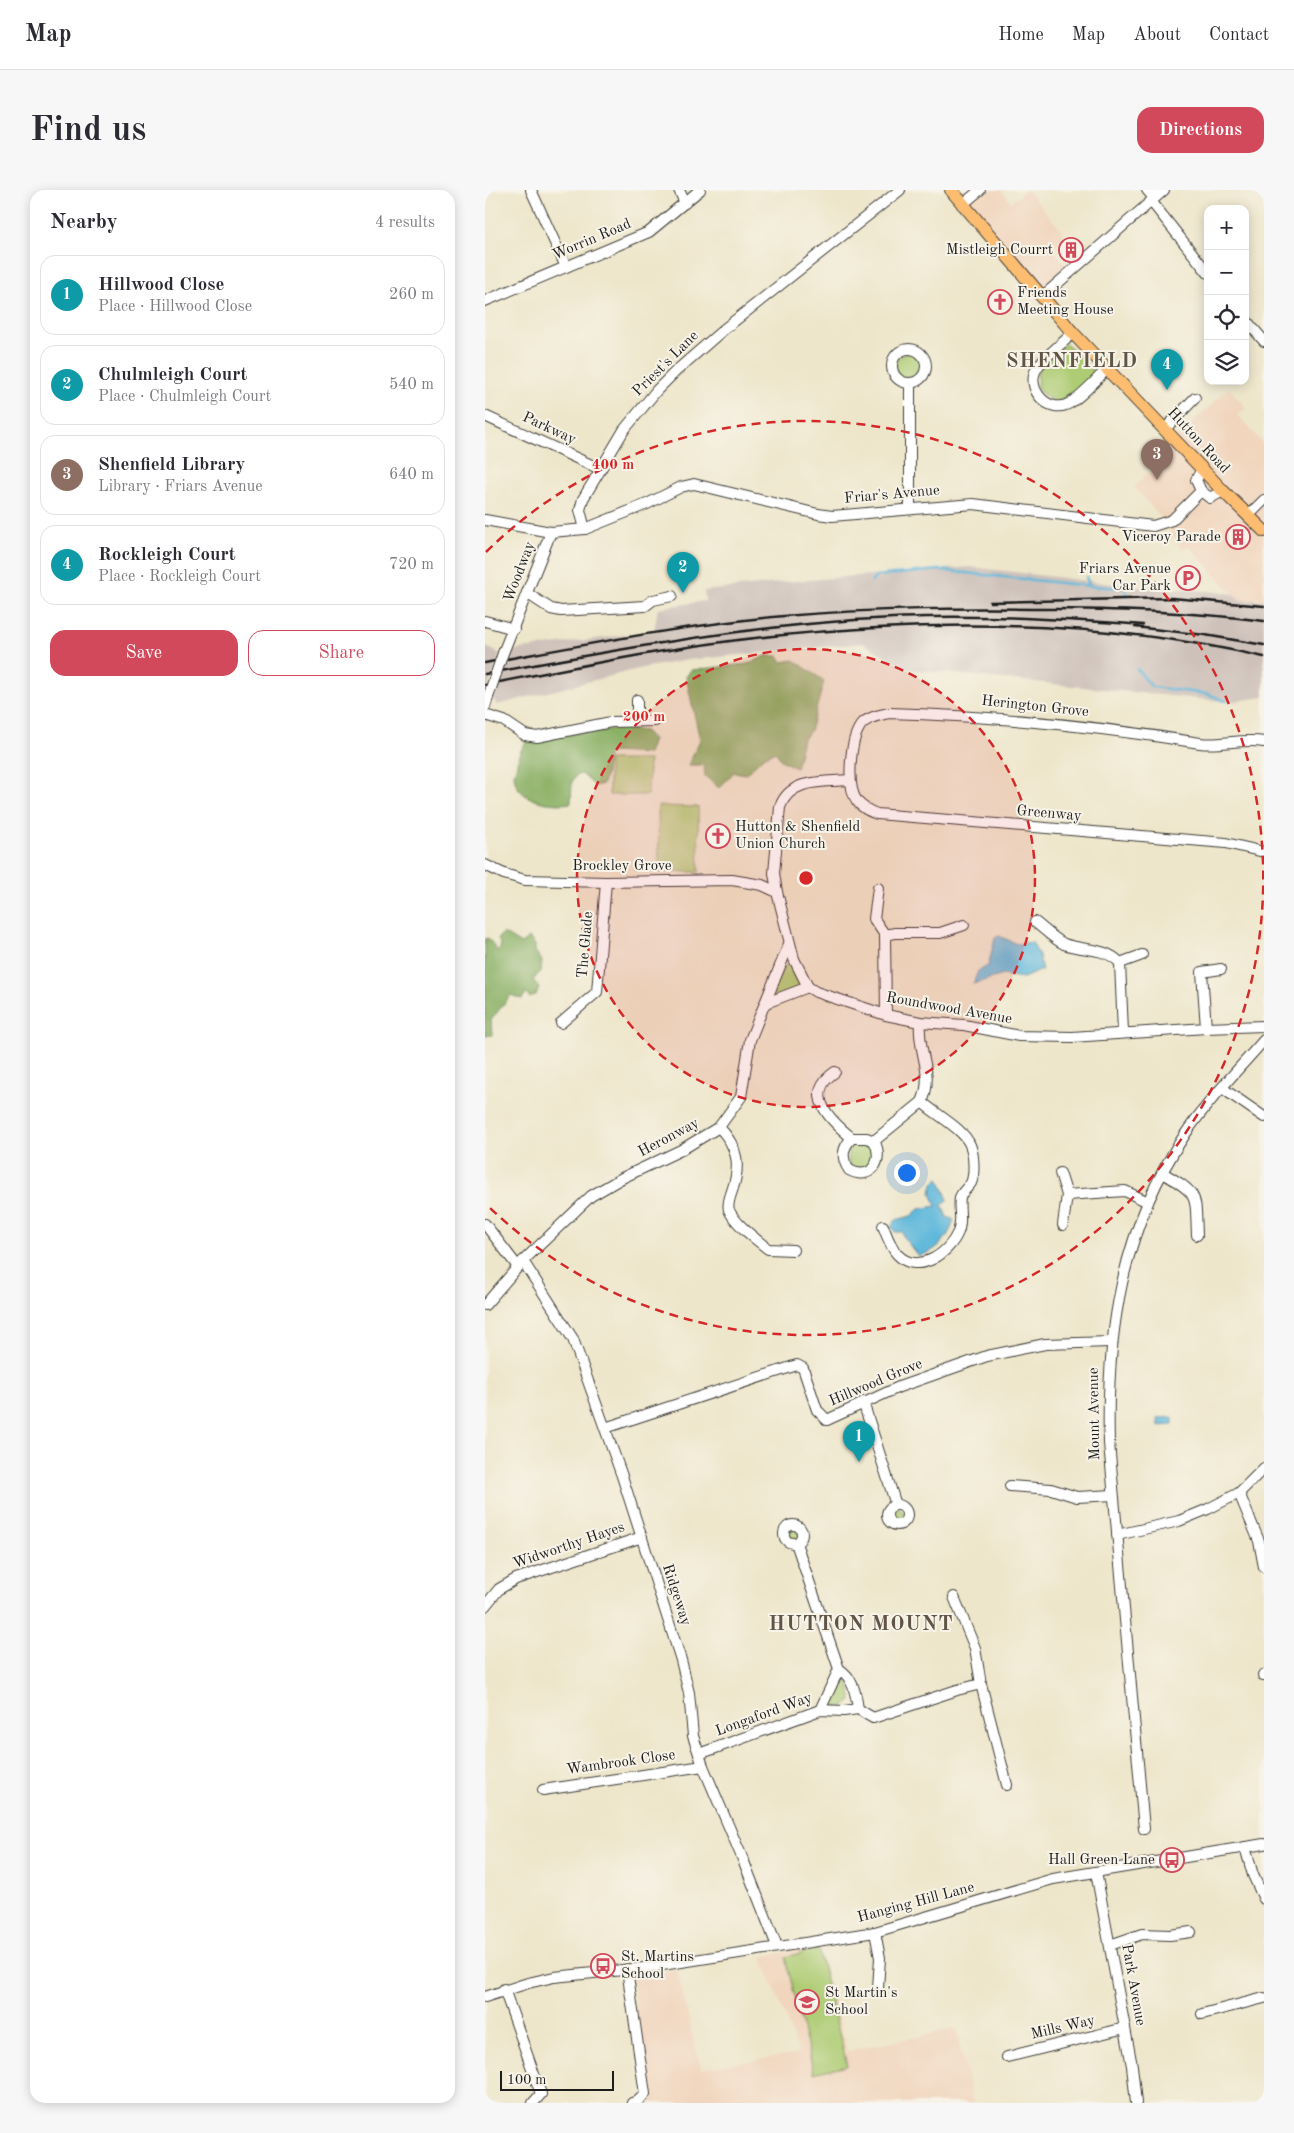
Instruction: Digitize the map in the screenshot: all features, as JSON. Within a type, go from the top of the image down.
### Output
[{"type":"main road","name":"Hutton Road","points":[[951,190],[1073,333],[1223,491],[1264,531]]},
{"type":"street","points":[[531,190],[566,267]]},
{"type":"street","points":[[679,190],[685,203]]},
{"type":"street","name":"Worrin Road","points":[[485,301],[649,232],[699,190]]},
{"type":"street","name":"Priest's Lane","points":[[585,530],[580,510],[581,504],[624,430],[657,390],[723,330],[900,190]]},
{"type":"street","points":[[963,205],[980,190]]},
{"type":"street","points":[[1147,190],[1204,268]]},
{"type":"street","points":[[1042,298],[1164,190]]},
{"type":"street","points":[[1249,324],[1264,341]]},
{"type":"street","points":[[1073,333],[1037,368],[1033,379],[1035,390],[1042,400],[1051,405],[1061,406],[1070,403],[1107,369]]},
{"type":"street","points":[[910,384],[910,508]]},
{"type":"street","points":[[1165,429],[1195,398]]},
{"type":"street","name":"Parkway","points":[[485,416],[600,469]]},
{"type":"street","points":[[1202,469],[1196,480],[1201,491],[1210,498],[1223,491]]},
{"type":"street","name":"Friar's Avenue","points":[[585,530],[647,504],[681,487],[694,484],[832,516],[973,504],[1159,526],[1172,520],[1201,491]]},
{"type":"street","points":[[1248,516],[1264,500]]},
{"type":"street","points":[[485,520],[551,532],[585,530]]},
{"type":"street","name":"Woodway","points":[[487,702],[503,653],[551,532]]},
{"type":"street","points":[[528,594],[551,608],[561,611],[645,606],[653,600],[672,596]]},
{"type":"street","points":[[485,621],[514,629]]},
{"type":"street","points":[[637,700],[637,721]]},
{"type":"street","name":"Herington Grove","points":[[850,780],[857,733],[862,724],[889,713],[992,718],[1211,744],[1233,740],[1264,742]]},
{"type":"street","points":[[485,715],[504,721],[525,735],[537,737],[611,722],[655,721]]},
{"type":"street","points":[[766,1003],[808,987],[789,944],[774,873],[777,818],[782,799],[798,786],[812,782],[850,780]]},
{"type":"street","name":"Greenway","points":[[850,780],[857,801],[866,810],[877,814],[1226,843],[1264,852]]},
{"type":"street","name":"Brockley Grove","points":[[485,865],[504,874],[525,880],[606,882],[732,880],[762,885],[777,892]]},
{"type":"street","points":[[762,885],[774,873]]},
{"type":"street","name":"The Glade","points":[[561,1023],[597,992],[606,882]]},
{"type":"street","points":[[878,888],[874,919],[885,935],[886,1015]]},
{"type":"street","points":[[1035,922],[1062,943],[1107,953],[1115,956],[1121,963],[1123,1032]]},
{"type":"street","points":[[885,935],[940,933],[964,925]]},
{"type":"street","name":"Heronway","points":[[485,1305],[521,1264],[591,1196],[622,1178],[681,1150],[719,1127],[741,1097],[747,1050],[773,980],[789,944]]},
{"type":"street","points":[[1121,963],[1142,956]]},
{"type":"street","points":[[1206,1028],[1202,972],[1221,969]]},
{"type":"street","name":"Roundwood Avenue","points":[[808,987],[826,996],[886,1015],[920,1022],[964,1025],[1019,1036],[1072,1037],[1123,1032],[1264,1026]]},
{"type":"street","points":[[874,1141],[921,1102],[928,1080],[919,1036],[920,1022]]},
{"type":"street","name":"Mount Avenue","points":[[1144,1829],[1113,1495],[1108,1394],[1111,1342],[1134,1235],[1147,1202],[1185,1134],[1264,1040]]},
{"type":"street","points":[[835,1072],[825,1080],[822,1086],[821,1101],[833,1123],[852,1138],[867,1138],[874,1141],[879,1154],[877,1164],[871,1171],[862,1174],[849,1170],[844,1160],[844,1149],[852,1138]]},
{"type":"street","points":[[1222,1088],[1264,1117]]},
{"type":"street","points":[[883,1226],[893,1248],[904,1259],[920,1264],[947,1250],[958,1234],[962,1217],[960,1198],[970,1184],[973,1171],[972,1148],[967,1139],[921,1102]]},
{"type":"street","points":[[719,1127],[733,1144],[737,1156],[737,1178],[728,1205],[732,1214],[768,1249],[793,1250]]},
{"type":"street","points":[[1060,1173],[1067,1195],[1063,1225]]},
{"type":"street","points":[[1163,1173],[1191,1190],[1195,1198],[1197,1235]]},
{"type":"street","points":[[1067,1195],[1125,1191],[1147,1202]]},
{"type":"street","name":"Ridgeway","points":[[485,1224],[521,1264],[573,1339],[642,1537],[685,1676],[693,1736],[703,1766],[745,1862],[777,1946]]},
{"type":"street","name":"Hillwood Grove","points":[[605,1428],[797,1365],[803,1368],[817,1410],[823,1418],[833,1418],[863,1402],[967,1362],[1016,1349],[1045,1344],[1111,1342]]},
{"type":"street","points":[[863,1402],[896,1505]]},
{"type":"street","points":[[1117,1535],[1179,1521],[1239,1493],[1264,1468]]},
{"type":"street","points":[[1010,1486],[1051,1489],[1077,1497],[1113,1495]]},
{"type":"street","points":[[1239,1493],[1259,1541],[1264,1567]]},
{"type":"street","name":"Widworthy Hayes","points":[[485,1606],[499,1589],[516,1579],[642,1537]]},
{"type":"street","points":[[796,1543],[839,1669],[844,1672],[852,1683],[858,1709]]},
{"type":"street","points":[[953,1597],[975,1648],[981,1684],[1007,1785]]},
{"type":"street","points":[[820,1710],[839,1669]]},
{"type":"street","name":"Longaford Way","points":[[699,1754],[820,1710],[845,1711],[858,1709],[873,1718],[981,1684]]},
{"type":"street","name":"Wambrook Close","points":[[543,1790],[703,1766]]},
{"type":"street","name":"Hanging Hill Lane","points":[[485,1997],[554,1977],[627,1969],[875,1932],[1033,1883],[1264,1844]]},
{"type":"street","points":[[1245,1847],[1253,1875],[1264,1899]]},
{"type":"street","name":"Park Avenue","points":[[1096,1872],[1125,2028],[1136,2103]]},
{"type":"street","points":[[875,1932],[880,1958],[878,1988]]},
{"type":"street","points":[[1110,1944],[1141,1934],[1170,1935],[1191,1932]]},
{"type":"street","points":[[627,1969],[645,2094],[638,2101],[631,2103]]},
{"type":"street","points":[[505,1990],[546,2095],[533,2103]]},
{"type":"street","points":[[1202,2014],[1264,1998]]},
{"type":"street","points":[[1213,2004],[1224,2008]]},
{"type":"street","points":[[1216,2016],[1224,2008]]},
{"type":"street","name":"Mills Way","points":[[1007,2056],[1125,2028]]},
{"type":"shaded area","points":[[951,190],[1001,190],[1011,202],[1027,190],[1066,236],[1052,249],[1071,271],[1042,297]]},
{"type":"shaded area","points":[[1229,388],[1246,408],[1238,415],[1264,445],[1264,600],[1256,598],[1253,601],[1239,600],[1190,547],[1181,549],[1167,524],[1134,487],[1178,443],[1175,439]]},
{"type":"shaded area","points":[[971,567],[1155,589],[1186,589],[1234,594],[1239,600],[1264,600],[1264,697],[1229,702],[907,669],[863,643],[688,660],[642,668],[497,705],[491,696],[507,651],[654,631],[658,608],[705,601],[704,591],[795,581]]},
{"type":"shaded area","points":[[485,646],[500,654],[485,697]]},
{"type":"shaded area","name":"St Martin's School","points":[[818,1944],[847,2051],[956,2029],[973,2103],[649,2103],[631,1974],[677,1970],[701,2069],[799,2053],[762,1957]]},
{"type":"green space","points":[[1066,343],[1096,374],[1068,401],[1054,403],[1037,389],[1038,370]]},
{"type":"green space","points":[[909,353],[919,357],[923,367],[919,377],[909,381],[899,377],[895,367],[899,357]]},
{"type":"green space","points":[[766,656],[778,656],[782,662],[794,660],[824,681],[810,731],[803,739],[796,768],[781,760],[775,751],[762,758],[746,774],[734,772],[719,788],[705,776],[704,765],[688,765],[700,740],[686,677],[691,670],[748,664]]},
{"type":"green space","points":[[622,728],[645,731],[653,740],[648,754],[613,752],[608,754],[603,784],[595,786],[582,774],[576,775],[572,782],[571,803],[554,804],[535,800],[521,791],[516,783],[514,773],[520,752],[526,742],[576,733]]},
{"type":"green space","points":[[609,760],[649,760],[648,795],[609,795]]},
{"type":"green space","points":[[658,806],[698,807],[699,872],[659,872]]},
{"type":"green space","points":[[503,933],[521,944],[529,938],[535,945],[535,951],[542,961],[541,971],[533,980],[539,987],[536,995],[530,998],[526,993],[522,999],[511,995],[491,1020],[492,1035],[485,1036],[485,939],[488,938],[498,951],[501,946],[498,938]]},
{"type":"green space","points":[[789,964],[794,967],[804,986],[773,999],[774,987],[785,966]]},
{"type":"green space","points":[[855,1142],[869,1145],[876,1157],[867,1171],[849,1165],[848,1150]]},
{"type":"green space","points":[[897,1508],[902,1510],[904,1515],[902,1520],[897,1522],[892,1520],[890,1515],[892,1510]]},
{"type":"green space","points":[[791,1529],[795,1529],[799,1535],[795,1541],[791,1541],[787,1537],[787,1533]]},
{"type":"green space","points":[[842,1677],[850,1684],[852,1701],[843,1707],[833,1707],[829,1700]]},
{"type":"green space","points":[[818,1949],[847,2065],[814,2073],[785,1957]]},
{"type":"water","points":[[999,936],[1017,944],[1032,942],[1039,956],[1042,970],[1023,978],[1003,975],[973,984],[978,971],[988,966],[995,938]]},
{"type":"water","points":[[939,1178],[948,1200],[942,1205],[947,1217],[954,1220],[949,1233],[937,1247],[918,1256],[904,1238],[902,1232],[895,1232],[891,1227],[896,1220],[911,1216],[919,1209],[936,1206],[931,1193],[933,1183]]},
{"type":"water","points":[[1173,1417],[1173,1425],[1159,1426],[1158,1418]]},
{"type":"waterway","points":[[872,581],[877,576],[938,570],[1090,586]]},
{"type":"waterway","points":[[1086,577],[1090,586],[1124,588],[1128,595]]},
{"type":"waterway","points":[[1137,669],[1152,687],[1207,694],[1226,701]]},
{"type":"railway","points":[[990,602],[1172,598],[1264,606]]},
{"type":"railway","points":[[485,663],[634,636],[709,625],[784,616],[852,611],[954,609],[1108,610],[1264,621]]},
{"type":"railway","points":[[485,674],[623,649],[716,635],[855,620],[999,617],[1143,625]]},
{"type":"railway","points":[[485,685],[700,645],[773,636],[896,627],[1020,626],[1081,630],[1143,636],[1204,645],[1264,657]]},
{"type":"railway","points":[[1135,627],[1205,635],[1264,645]]},
{"type":"place","name":"Mistleigh Courrt","points":[[1071,250]]},
{"type":"place","name":"Friends Meeting House","points":[[1000,302]]},
{"type":"place","name":"Rockleigh Court","points":[[1167,390]]},
{"type":"place","name":"Shenfield Library","points":[[1157,480]]},
{"type":"place","name":"Viceroy Parade","points":[[1238,537]]},
{"type":"place","name":"Friars Avenue Car Park","points":[[1188,578]]},
{"type":"place","name":"Chulmleigh Court","points":[[683,593]]},
{"type":"place","name":"Hutton & Shenfield Union Church","points":[[718,836]]},
{"type":"place","name":"Hillwood Close","points":[[859,1462]]},
{"type":"place","name":"Hall Green Lane","points":[[1172,1860]]},
{"type":"place","name":"St. Martins School","points":[[603,1966]]},
{"type":"place","name":"St Martin's School","points":[[807,2002]]},
{"type":"district","name":"SHENFIELD","points":[[1072,362]]},
{"type":"district","name":"HUTTON MOUNT","points":[[861,1625]]}]
